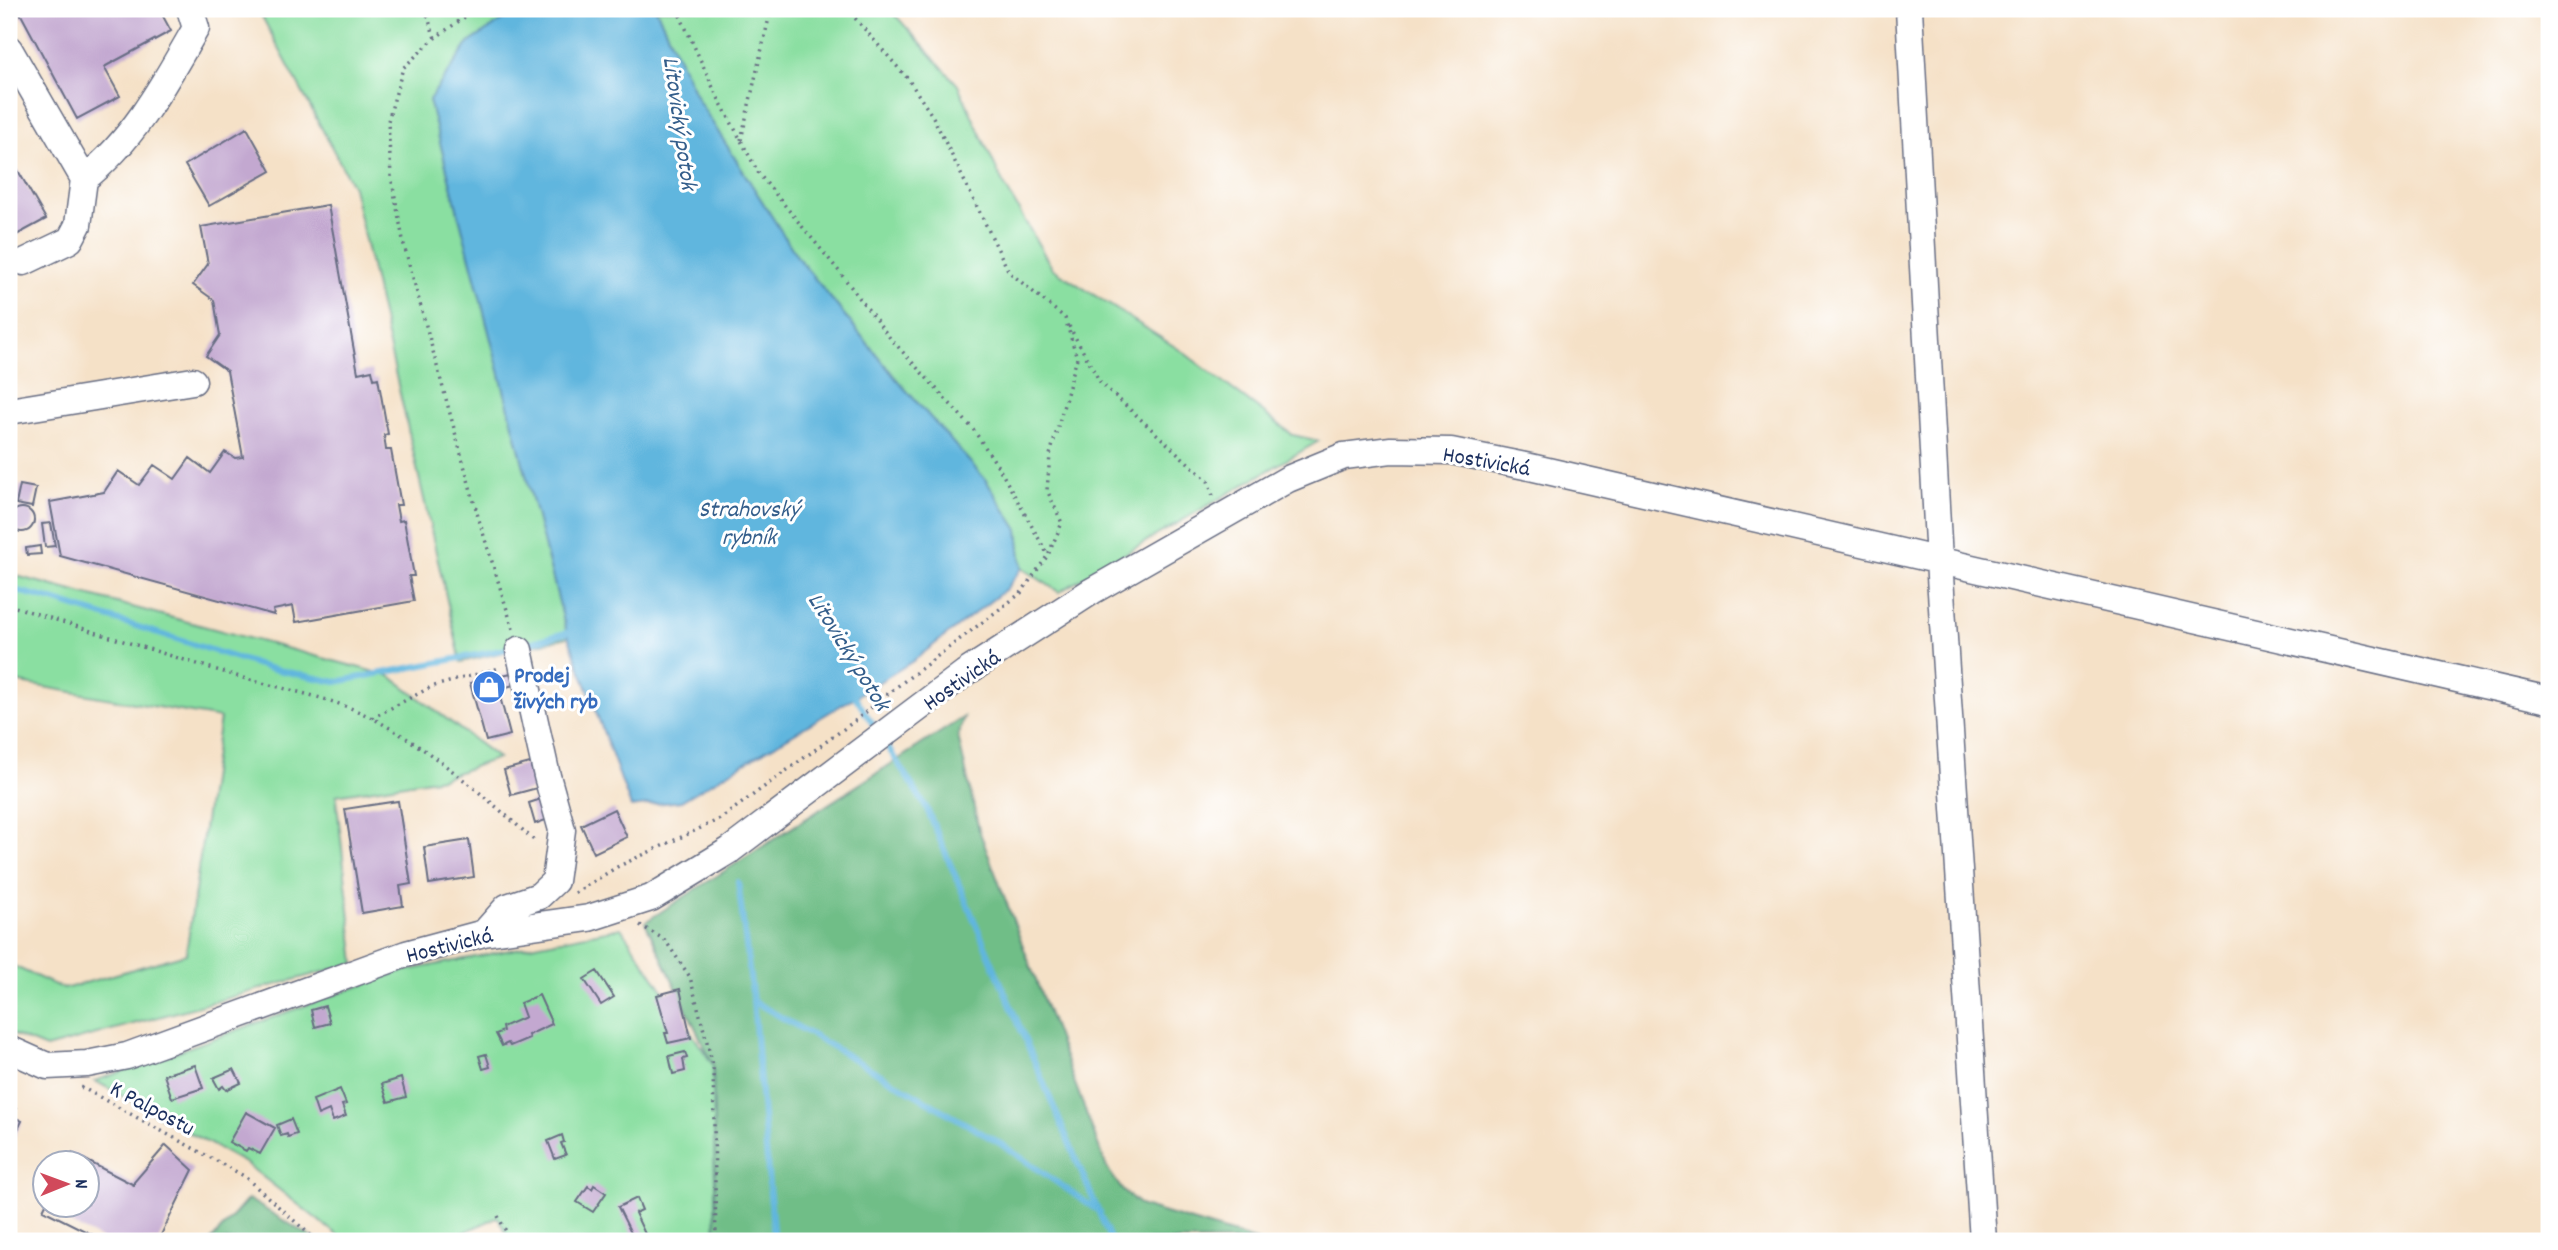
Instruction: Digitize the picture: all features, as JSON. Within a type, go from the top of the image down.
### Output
[{"type":"street","points":[[84,179],[108,160],[155,99],[196,27],[190,9]]},
{"type":"street","points":[[1909,9],[1939,561],[1983,1241]]},
{"type":"street","points":[[9,49],[84,179],[78,225],[70,240],[24,262]]},
{"type":"street","points":[[9,411],[193,381]]},
{"type":"street","name":"Hostivická","points":[[9,1049],[47,1066],[87,1064],[127,1056],[406,954],[484,933],[589,918],[651,898],[730,850],[965,673],[1092,591],[1288,479],[1343,456],[1391,450],[1451,451],[2549,700]]},
{"type":"street","points":[[484,933],[507,907],[539,896],[555,881],[562,830],[519,650]]},
{"type":"path","points":[[425,9],[435,38]]},
{"type":"path","points":[[372,718],[431,687],[519,650],[404,245],[391,176],[388,121],[403,68],[435,38],[476,9]]},
{"type":"path","points":[[677,9],[716,94],[759,174],[890,338],[973,429],[999,468],[1048,555]]},
{"type":"path","points":[[741,141],[771,9]]},
{"type":"path","points":[[847,9],[908,79],[933,117],[1009,272],[1065,318],[1100,382],[1208,481],[1222,518]]},
{"type":"path","points":[[9,606],[345,706],[372,718],[430,755],[498,807],[557,861],[575,893],[617,867],[720,819],[856,720],[1021,593],[1048,555],[1062,523],[1047,490],[1050,454],[1077,358],[1065,318]]},
{"type":"path","points":[[615,910],[665,940],[690,976],[713,1065],[716,1241]]},
{"type":"path","name":"K Palpostu","points":[[77,1084],[244,1176],[317,1241]]},
{"type":"path","points":[[498,1216],[511,1241]]},
{"type":"green space","points":[[258,9],[519,9],[469,43],[429,100],[568,637],[461,662],[353,187]]},
{"type":"green space","points":[[656,9],[890,9],[958,85],[1002,181],[1052,268],[1183,352],[1293,435],[1319,441],[1059,592],[1022,568],[1018,530],[985,479],[898,381],[798,258],[698,100]]},
{"type":"green space","points":[[9,574],[390,676],[498,758],[442,778],[336,795],[355,963],[46,1048],[9,1033],[9,964],[64,989],[186,954],[220,718],[9,681]]},
{"type":"green space","points":[[964,717],[958,736],[979,830],[1107,1168],[1123,1191],[1142,1206],[1258,1241],[716,1241],[713,1065],[645,922]]},
{"type":"green space","points":[[621,928],[713,1065],[716,1241],[510,1241],[498,1217],[444,1241],[345,1241],[245,1163],[95,1081],[399,972]]},
{"type":"green space","points":[[248,1199],[318,1241],[211,1241]]},
{"type":"water","name":"Strahovský rybník","points":[[519,9],[656,9],[698,100],[798,258],[898,381],[985,479],[1018,530],[1022,568],[1006,589],[913,661],[681,801],[631,807],[567,633],[429,100],[469,43]]},
{"type":"building","points":[[18,9],[159,9],[171,31],[104,67],[120,96],[77,119]]},
{"type":"building","points":[[247,128],[271,171],[209,206],[185,165]]},
{"type":"building","points":[[9,155],[46,219],[9,239]]},
{"type":"building","points":[[328,205],[358,373],[372,370],[374,379],[378,378],[388,434],[384,435],[386,450],[391,450],[401,505],[396,505],[399,521],[404,520],[414,576],[409,576],[414,601],[296,622],[293,606],[273,610],[274,615],[60,556],[50,502],[104,492],[118,471],[139,485],[154,465],[175,479],[190,458],[210,473],[225,452],[235,458],[243,457],[227,371],[206,356],[220,335],[214,300],[193,285],[208,264],[201,227]]},
{"type":"building","points":[[20,485],[36,488],[32,507],[16,504]]},
{"type":"building","points":[[22,508],[30,512],[34,520],[30,528],[22,532],[14,528],[10,520],[14,512]]},
{"type":"building","points":[[51,523],[55,546],[45,547],[42,524]]},
{"type":"building","points":[[40,546],[41,554],[27,555],[26,548]]},
{"type":"building","points":[[511,673],[514,685],[498,689],[510,735],[486,741],[470,683]]},
{"type":"building","points":[[530,763],[537,788],[511,795],[504,770]]},
{"type":"building","points":[[544,798],[551,818],[535,824],[529,803]]},
{"type":"building","points":[[398,801],[411,884],[400,886],[403,906],[362,913],[345,809]]},
{"type":"building","points":[[614,809],[627,837],[594,853],[581,825]]},
{"type":"building","points":[[469,840],[474,877],[429,884],[424,847]]},
{"type":"building","points":[[597,971],[614,997],[601,1005],[584,979]]},
{"type":"building","points":[[680,989],[691,1038],[668,1043],[665,1033],[668,1033],[657,995]]},
{"type":"building","points":[[539,995],[552,1024],[528,1035],[529,1038],[510,1046],[508,1043],[502,1046],[496,1034],[503,1031],[502,1027],[525,1017],[520,1003]]},
{"type":"building","points":[[325,1006],[330,1023],[315,1027],[311,1010]]},
{"type":"building","points":[[685,1052],[685,1071],[673,1074],[669,1056]]},
{"type":"building","points":[[486,1054],[490,1067],[483,1069],[479,1056]]},
{"type":"building","points":[[195,1065],[203,1088],[172,1098],[164,1075]]},
{"type":"building","points":[[234,1069],[241,1083],[226,1090],[223,1086],[219,1089],[213,1078]]},
{"type":"building","points":[[401,1078],[406,1097],[388,1102],[382,1084]]},
{"type":"building","points":[[340,1089],[346,1104],[342,1105],[346,1116],[333,1121],[329,1110],[318,1115],[313,1100]]},
{"type":"building","points":[[9,1105],[16,1109],[12,1116],[22,1121],[9,1148]]},
{"type":"building","points":[[246,1112],[275,1128],[260,1154],[248,1148],[246,1151],[229,1142]]},
{"type":"building","points":[[291,1119],[297,1134],[281,1136],[277,1125]]},
{"type":"building","points":[[562,1135],[564,1142],[561,1143],[566,1155],[555,1159],[548,1141]]},
{"type":"building","points":[[166,1145],[193,1170],[158,1241],[105,1241],[59,1218],[102,1218],[102,1168],[134,1185]]},
{"type":"building","points":[[594,1185],[606,1193],[593,1212],[577,1202],[588,1186],[592,1189]]},
{"type":"building","points":[[637,1198],[642,1210],[635,1213],[646,1236],[635,1241],[618,1207]]},
{"type":"waterway","points":[[9,589],[50,599],[268,668],[336,682],[512,648]]},
{"type":"waterway","points":[[522,645],[573,631]]},
{"type":"waterway","name":"Litovický potok","points":[[851,690],[877,731]]},
{"type":"waterway","name":"Litovický potok","points":[[885,743],[926,807],[1111,1241]]},
{"type":"waterway","points":[[738,882],[753,1001],[1001,1144],[1100,1212]]},
{"type":"waterway","points":[[753,1001],[774,1241]]},
{"type":"place","name":"Prodej živých ryb","points":[[489,687]]}]
